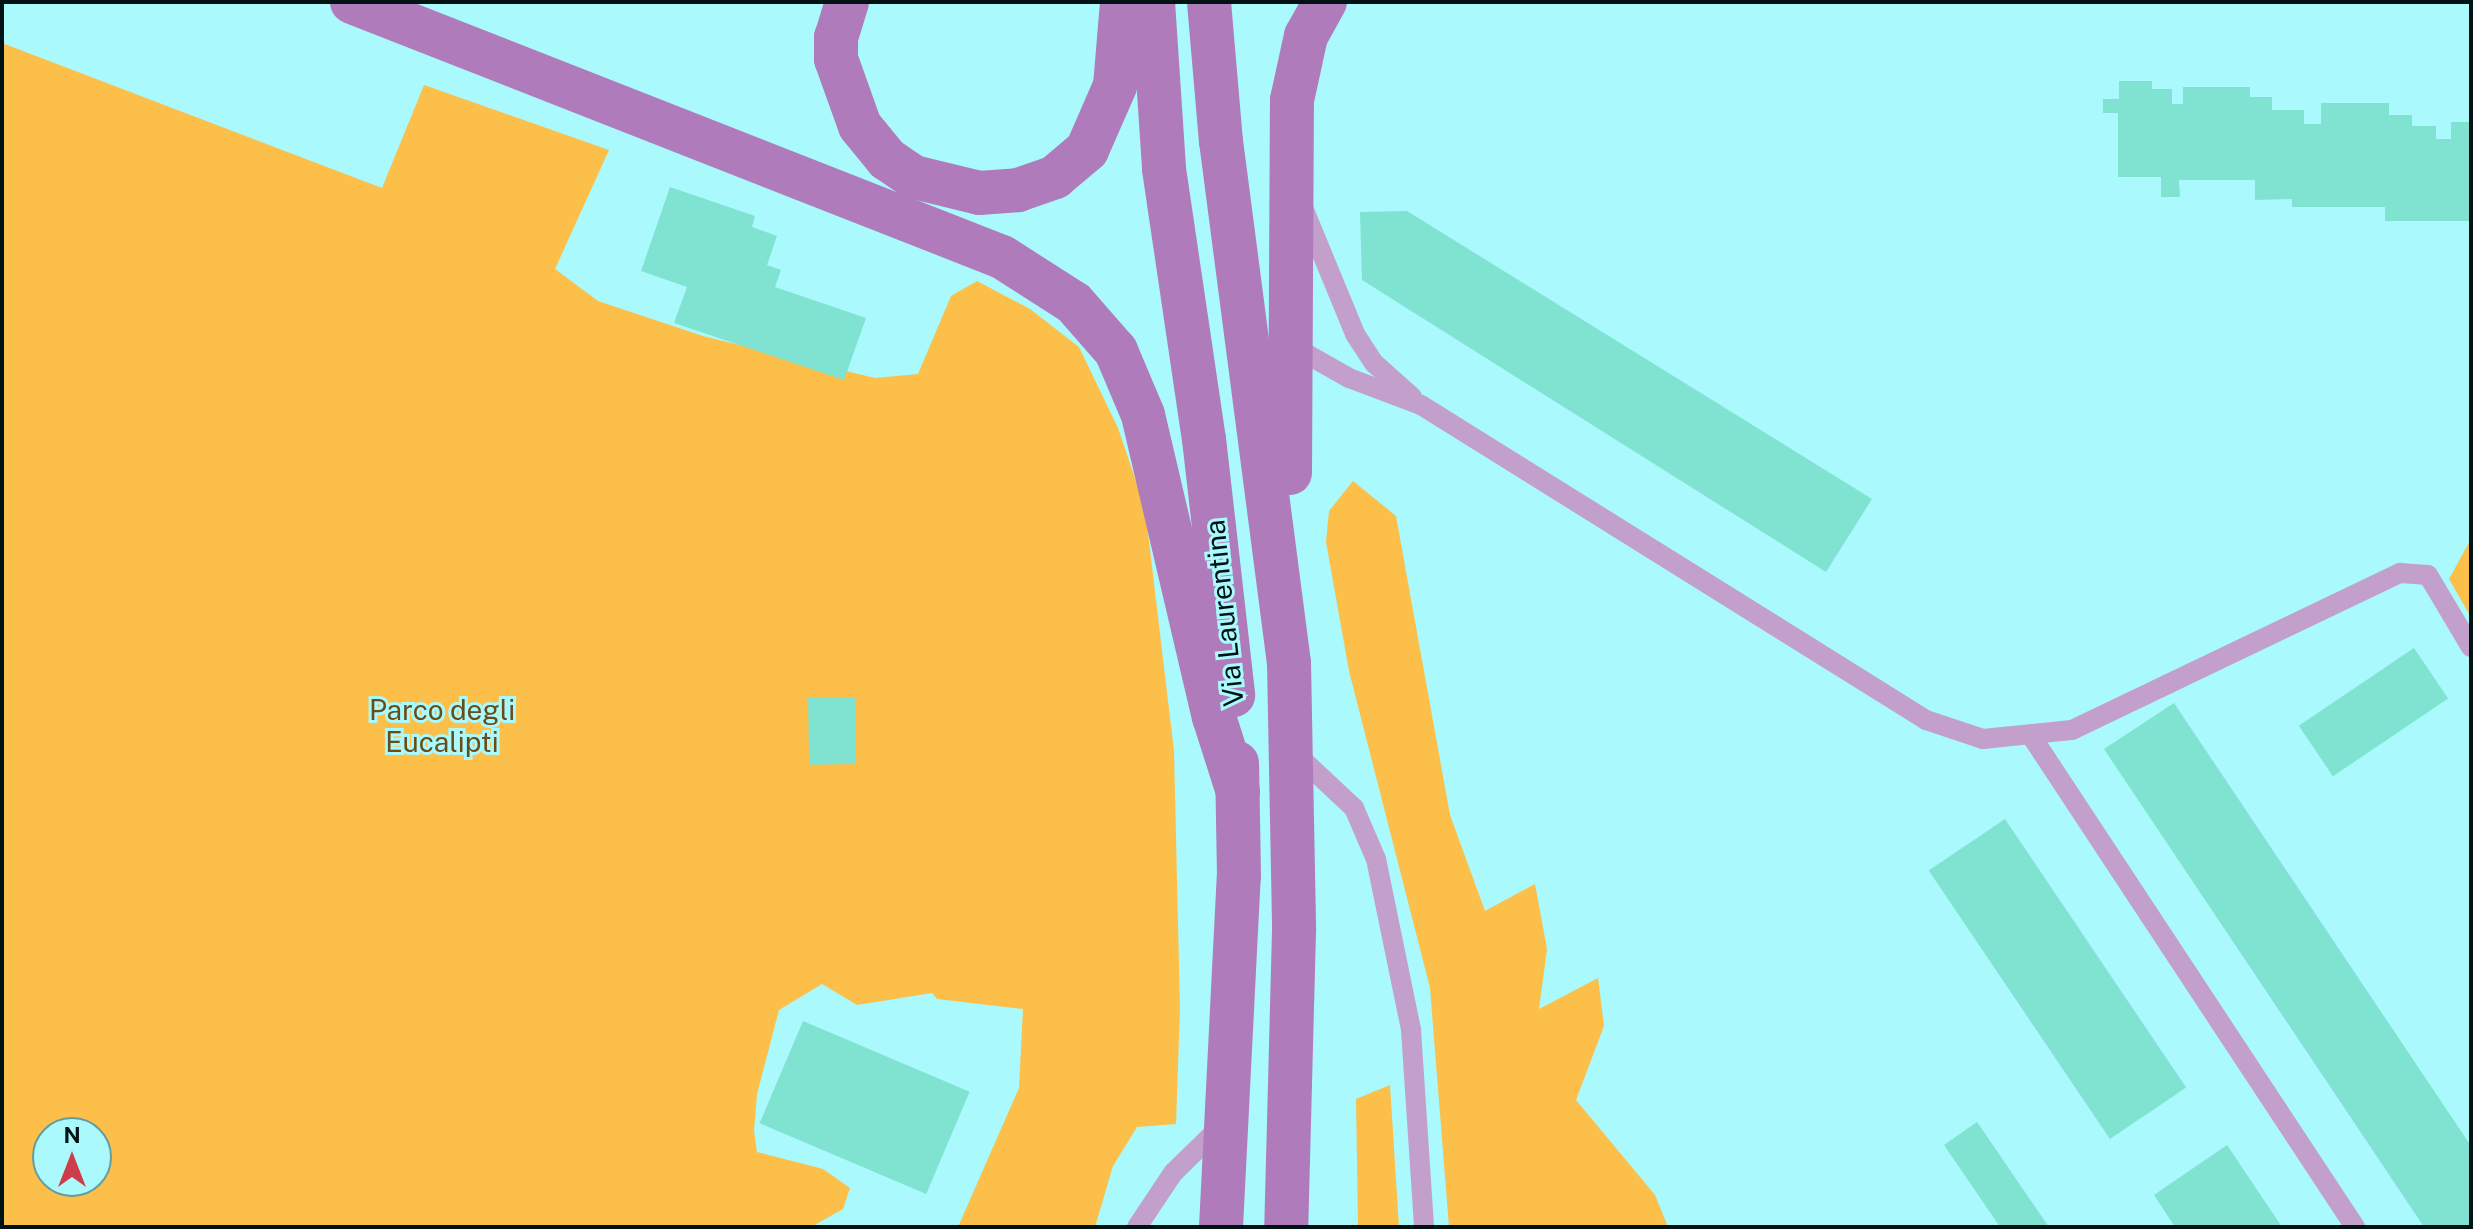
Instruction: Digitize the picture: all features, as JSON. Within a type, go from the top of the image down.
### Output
[{"type":"main road","points":[[352,2],[1002,257],[1074,303],[1116,351],[1147,427],[1214,717],[1238,792]]},
{"type":"main road","points":[[847,2],[836,37],[838,70],[849,105],[875,148],[898,168],[928,182],[998,193],[1055,177],[1087,150],[1115,86],[1122,2]]},
{"type":"main road","name":"Via Laurentina","points":[[1153,2],[1164,169],[1215,518],[1238,792],[1239,876],[1221,1227]]},
{"type":"main road","name":"Via Laurentina","points":[[1209,2],[1221,141],[1289,663],[1292,750],[1286,1227]]},
{"type":"main road","points":[[1289,663],[1290,170],[1298,64],[1310,24],[1325,2]]},
{"type":"lane","points":[[1290,170],[1355,334],[1374,363],[1421,405],[1926,720],[1983,739],[2032,737],[2072,730],[2400,573],[2428,575],[2471,647]]},
{"type":"lane","points":[[1289,344],[1349,378],[1421,405]]},
{"type":"lane","points":[[2032,737],[2355,1227]]},
{"type":"lane","points":[[1292,750],[1354,808],[1376,859],[1411,1030],[1424,1227]]},
{"type":"lane","points":[[1137,1227],[1173,1173],[1224,1123]]},
{"type":"green space","name":"Parco degli Eucalipti","points":[[2,43],[382,188],[424,85],[609,150],[555,269],[598,301],[703,336],[875,378],[918,374],[951,296],[977,281],[1030,309],[1079,347],[1118,428],[1145,508],[1174,751],[1180,1008],[1176,1124],[1137,1127],[1113,1166],[1095,1227],[958,1227],[1019,1088],[1023,1009],[937,999],[932,993],[857,1005],[822,984],[779,1010],[757,1094],[754,1131],[757,1152],[823,1169],[850,1188],[843,1209],[811,1227],[2,1227]]},
{"type":"green space","points":[[1353,481],[1396,516],[1450,815],[1485,911],[1535,884],[1547,949],[1539,1009],[1598,978],[1604,1026],[1576,1100],[1655,1195],[1668,1227],[1449,1227],[1430,988],[1349,671],[1326,542],[1329,511]]},
{"type":"green space","points":[[2471,539],[2471,617],[2449,579]]},
{"type":"green space","points":[[1390,1085],[1399,1227],[1358,1227],[1356,1099]]},
{"type":"building","points":[[2119,81],[2152,81],[2152,89],[2172,89],[2172,104],[2183,104],[2183,87],[2250,87],[2250,97],[2272,97],[2272,110],[2304,110],[2304,124],[2321,124],[2321,103],[2389,103],[2389,115],[2412,115],[2412,126],[2436,126],[2436,139],[2451,139],[2451,122],[2471,122],[2471,221],[2385,221],[2385,207],[2292,207],[2292,199],[2255,200],[2255,180],[2179,180],[2180,197],[2161,197],[2161,177],[2118,177],[2118,113],[2103,113],[2103,99],[2119,99]]},
{"type":"building","points":[[670,187],[755,216],[752,227],[777,236],[767,265],[781,270],[775,287],[866,318],[844,380],[674,323],[687,287],[641,271]]},
{"type":"building","points":[[1407,211],[1872,499],[1826,572],[1362,280],[1360,212]]},
{"type":"building","points":[[2414,648],[2448,699],[2333,776],[2299,726]]},
{"type":"building","points":[[855,697],[856,764],[809,765],[808,698]]},
{"type":"building","points":[[2174,703],[2471,1146],[2471,1227],[2424,1227],[2104,749]]},
{"type":"building","points":[[2005,819],[2186,1088],[2110,1139],[1929,870]]},
{"type":"building","points":[[803,1021],[970,1092],[926,1194],[760,1123]]},
{"type":"building","points":[[1977,1122],[2049,1227],[2000,1227],[1944,1145]]},
{"type":"building","points":[[2227,1145],[2282,1227],[2175,1227],[2154,1195]]}]
